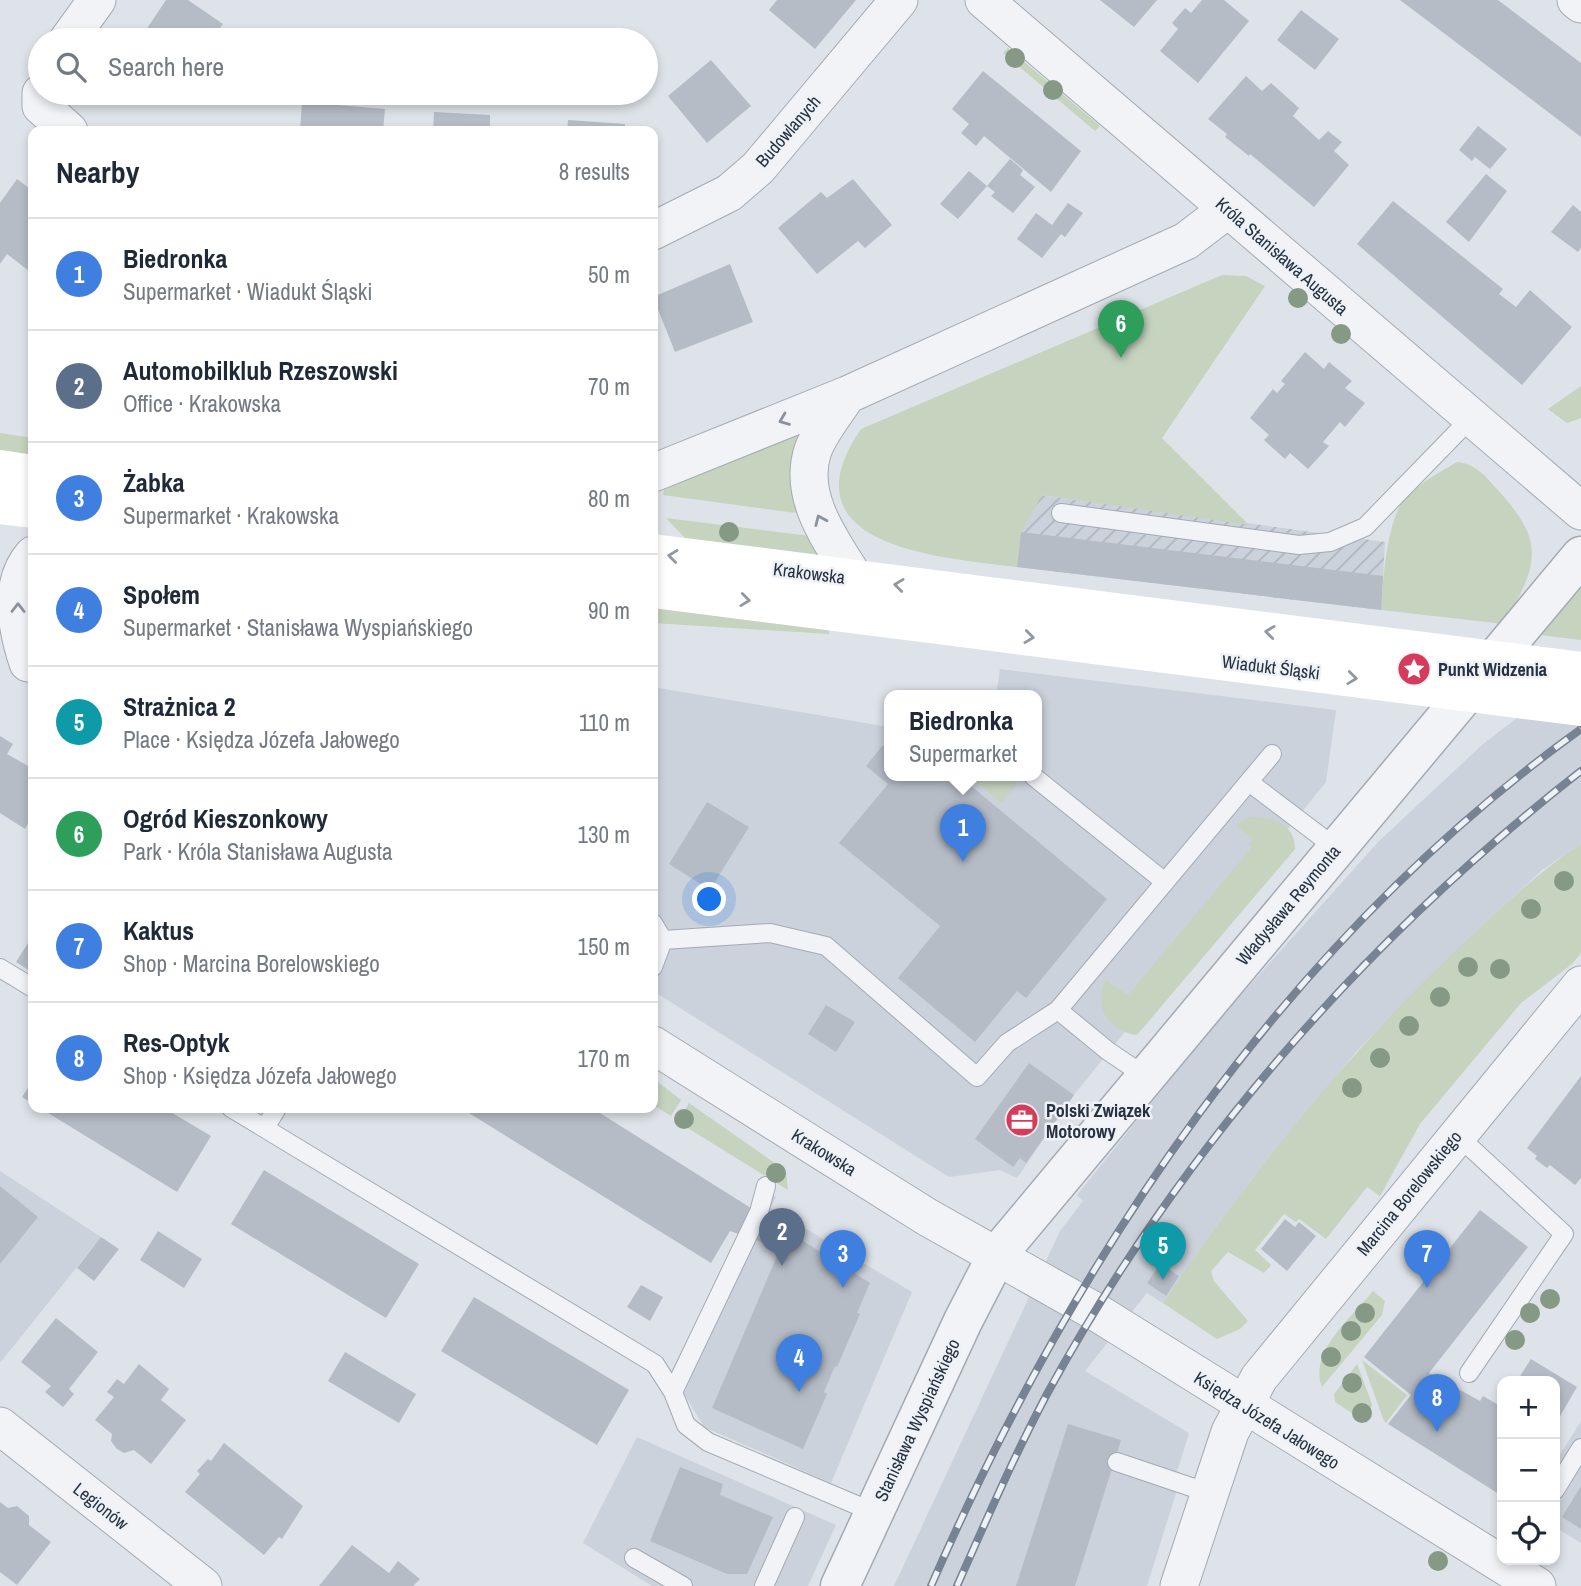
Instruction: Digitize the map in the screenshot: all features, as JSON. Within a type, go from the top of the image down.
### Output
[{"type":"main road","points":[[0,469],[28,473]]},
{"type":"main road","points":[[0,505],[28,508]]},
{"type":"main road","name":"Krakowska","points":[[658,554],[855,579],[964,610]]},
{"type":"main road","name":"Krakowska","points":[[658,589],[964,610]]},
{"type":"main road","name":"Wiadukt Śląski","points":[[964,610],[1581,671]]},
{"type":"main road","name":"Wiadukt Śląski","points":[[964,610],[1581,707]]},
{"type":"street","points":[[77,28],[97,0]]},
{"type":"street","name":"Budowlanych","points":[[658,228],[729,193],[758,167],[899,0]]},
{"type":"street","name":"Króla Stanisława Augusta","points":[[984,0],[1581,511]]},
{"type":"street","points":[[1576,0],[1581,4]]},
{"type":"street","points":[[41,105],[63,126]]},
{"type":"street","points":[[658,471],[847,395],[1186,241],[1228,209]]},
{"type":"street","points":[[847,395],[821,434],[813,452],[810,470],[812,499],[821,525],[855,579]]},
{"type":"street","name":"Władysława Reymonta","points":[[997,1255],[1581,556]]},
{"type":"street","points":[[21,660],[16,599],[28,561]]},
{"type":"street","name":"Marcina Borelowskiego","points":[[1179,1586],[1209,1493],[1242,1405],[1284,1345],[1581,985]]},
{"type":"street","name":"Krakowska","points":[[658,1048],[927,1217],[997,1255]]},
{"type":"street","name":"Księdza Józefa Jałowego","points":[[997,1255],[1096,1312],[1242,1405],[1497,1556]]},
{"type":"street","name":"Stanisława Wyspiańskiego","points":[[840,1586],[997,1255]]},
{"type":"street","name":"Legionów","points":[[0,1426],[203,1586]]},
{"type":"street","name":"Księdza Józefa Jałowego","points":[[1511,1565],[1537,1586]]},
{"type":"lane","points":[[1061,513],[1299,545],[1330,542],[1365,527],[1471,418]]},
{"type":"lane","points":[[663,940],[771,933],[825,946],[977,1077],[1006,1043],[1058,1010],[1272,754]]},
{"type":"lane","points":[[1039,781],[1165,882]]},
{"type":"lane","points":[[1249,782],[1336,848]]},
{"type":"lane","points":[[658,932],[663,940]]},
{"type":"lane","points":[[658,954],[663,940]]},
{"type":"lane","points":[[0,968],[28,985]]},
{"type":"lane","points":[[1058,1010],[1108,1051],[1145,1076]]},
{"type":"lane","points":[[240,1113],[654,1364],[673,1392],[685,1425],[708,1442],[873,1512]]},
{"type":"lane","points":[[265,1128],[274,1113]]},
{"type":"lane","points":[[1457,1135],[1563,1234],[1469,1373]]},
{"type":"lane","points":[[673,1392],[759,1212],[766,1186]]},
{"type":"lane","points":[[1560,1482],[1581,1448]]},
{"type":"lane","points":[[1117,1462],[1209,1493]]},
{"type":"lane","points":[[764,1586],[795,1517]]},
{"type":"lane","points":[[634,1558],[683,1586]]},
{"type":"shaded area","points":[[1041,495],[1385,542],[1381,610],[1017,567],[1021,532]]},
{"type":"shaded area","points":[[1000,669],[1336,710],[1326,782],[1074,1095],[1017,1178],[1000,1170],[949,1177],[658,994],[658,688],[884,726],[884,781],[1042,781],[1042,690],[997,690]]},
{"type":"shaded area","points":[[1581,669],[1581,844],[1542,870],[1445,961],[1356,1052],[1252,1179],[1163,1303],[1147,1293],[1085,1371],[1189,1433],[1177,1472],[1182,1474],[1147,1586],[894,1586],[1060,1231],[1083,1201],[1077,1195],[1212,1027],[1379,841],[1483,744]]},
{"type":"shaded area","points":[[0,1171],[101,1237],[0,1363]]},
{"type":"shaded area","points":[[762,1189],[776,1197],[771,1208],[912,1292],[831,1483],[704,1427],[671,1372]]},
{"type":"shaded area","points":[[1581,1421],[1581,1543],[1560,1530],[1560,1455]]},
{"type":"shaded area","points":[[637,1437],[836,1525],[808,1586],[652,1586],[583,1543]]},
{"type":"green space","points":[[1008,48],[1100,126],[1095,131],[1003,53]]},
{"type":"green space","points":[[1222,275],[1246,276],[1265,286],[1162,438],[1249,525],[1042,495],[1021,532],[1017,567],[913,550],[880,539],[855,522],[841,499],[841,468],[861,429]]},
{"type":"green space","points":[[1581,386],[1581,418],[1567,423],[1548,409]]},
{"type":"green space","points":[[803,429],[791,470],[796,513],[663,495],[664,489]]},
{"type":"green space","points":[[0,433],[28,437],[28,456],[0,453]]},
{"type":"green space","points":[[1457,462],[1475,468],[1488,479],[1524,524],[1530,539],[1530,569],[1504,624],[1381,610],[1388,543],[1400,506],[1418,487]]},
{"type":"green space","points":[[666,518],[810,536],[822,555],[685,538]]},
{"type":"green space","points":[[1581,586],[1581,640],[1540,635]]},
{"type":"green space","points":[[658,606],[829,627],[829,634],[658,623]]},
{"type":"green space","points":[[976,781],[1015,781],[1017,784],[1001,803]]},
{"type":"green space","points":[[1248,817],[1273,820],[1286,827],[1294,840],[1295,849],[1137,1035],[1118,1029],[1102,1008],[1102,990],[1106,980],[1128,995],[1252,847],[1249,844],[1253,839],[1236,825]]},
{"type":"green space","points":[[1581,844],[1581,953],[1572,964],[1521,1003],[1420,1124],[1380,1196],[1367,1187],[1326,1239],[1299,1219],[1296,1222],[1284,1214],[1255,1250],[1271,1265],[1264,1273],[1228,1252],[1211,1271],[1214,1281],[1248,1321],[1240,1329],[1217,1339],[1163,1303],[1232,1205],[1345,1065],[1471,936],[1551,865]]},
{"type":"green space","points":[[658,1082],[681,1100],[671,1116],[658,1108]]},
{"type":"green space","points":[[689,1103],[786,1171],[788,1190],[678,1122]]},
{"type":"green space","points":[[1373,1291],[1385,1301],[1382,1315],[1322,1387],[1319,1374],[1327,1348],[1344,1323]]},
{"type":"green space","points":[[1362,1360],[1407,1395],[1386,1423],[1384,1421]]},
{"type":"green space","points":[[1357,1364],[1372,1404],[1367,1423],[1335,1402],[1334,1394]]},
{"type":"building","points":[[166,0],[188,0],[223,24],[220,28],[147,28]]},
{"type":"building","points":[[777,0],[856,0],[815,49],[769,10]]},
{"type":"building","points":[[1100,0],[1157,0],[1134,27]]},
{"type":"building","points":[[1202,0],[1224,0],[1249,21],[1198,83],[1160,51],[1178,29],[1172,23],[1185,8],[1191,13]]},
{"type":"building","points":[[1400,0],[1498,0],[1581,63],[1581,137]]},
{"type":"building","points":[[1301,10],[1339,39],[1315,70],[1277,40]]},
{"type":"building","points":[[711,60],[751,106],[707,143],[668,96]]},
{"type":"building","points":[[983,71],[1081,151],[1051,192],[984,136],[976,146],[961,133],[969,124],[952,109]]},
{"type":"building","points":[[1246,76],[1262,91],[1271,83],[1299,108],[1293,116],[1319,140],[1328,131],[1342,142],[1334,151],[1349,165],[1314,207],[1225,137],[1227,134],[1208,119]]},
{"type":"building","points":[[302,105],[385,109],[383,126],[300,126]]},
{"type":"building","points":[[434,112],[490,115],[490,126],[433,126]]},
{"type":"building","points":[[568,120],[625,124],[625,126],[567,126]]},
{"type":"building","points":[[1478,126],[1507,149],[1490,169],[1475,157],[1472,161],[1459,150]]},
{"type":"building","points":[[1010,159],[1023,170],[1020,175],[1035,187],[1013,213],[991,196],[995,192],[987,186]]},
{"type":"building","points":[[969,171],[987,186],[958,219],[940,204]]},
{"type":"building","points":[[1486,174],[1507,191],[1469,242],[1446,222]]},
{"type":"building","points":[[17,179],[28,187],[28,270],[7,254],[0,264],[0,203]]},
{"type":"building","points":[[853,179],[892,225],[865,248],[858,241],[817,274],[778,228],[821,192],[827,198]]},
{"type":"building","points":[[1393,201],[1503,289],[1499,294],[1516,307],[1530,290],[1572,327],[1522,385],[1357,244]]},
{"type":"building","points":[[1068,203],[1083,213],[1065,237],[1061,234],[1042,258],[1017,239],[1036,213],[1052,225]]},
{"type":"building","points":[[1573,205],[1581,212],[1581,248],[1578,252],[1551,232]]},
{"type":"building","points":[[730,264],[753,322],[675,352],[658,310],[658,295]]},
{"type":"building","points":[[1305,352],[1324,369],[1329,362],[1352,381],[1345,388],[1365,403],[1345,427],[1340,422],[1323,442],[1329,446],[1308,469],[1290,453],[1285,459],[1264,440],[1269,435],[1250,418],[1273,389],[1277,393],[1285,384],[1281,381]]},
{"type":"building","points":[[1021,532],[1383,576],[1381,610],[1017,567]]},
{"type":"building","points":[[0,736],[13,744],[7,754],[28,766],[28,824],[25,829],[0,813]]},
{"type":"building","points":[[882,746],[884,746],[884,781],[866,766]]},
{"type":"building","points":[[884,781],[965,781],[1107,899],[1026,998],[1017,991],[975,1042],[898,978],[940,926],[839,843],[888,784]]},
{"type":"building","points":[[707,802],[749,827],[710,890],[669,864]]},
{"type":"building","points":[[28,943],[28,970],[16,962]]},
{"type":"building","points":[[826,1005],[855,1022],[836,1052],[808,1034]]},
{"type":"building","points":[[1029,1063],[1074,1095],[1026,1163],[1020,1158],[1013,1167],[975,1139]]},
{"type":"building","points":[[1581,1076],[1581,1178],[1575,1185],[1550,1165],[1547,1168],[1535,1159],[1537,1156],[1527,1148]]},
{"type":"building","points":[[28,1088],[28,1101],[22,1097]]},
{"type":"building","points":[[48,1113],[172,1113],[211,1136],[177,1192]]},
{"type":"building","points":[[469,1113],[600,1113],[870,1283],[857,1313],[860,1314],[824,1392],[827,1394],[803,1449],[712,1408],[780,1249],[730,1231],[711,1263]]},
{"type":"building","points":[[264,1170],[419,1264],[386,1318],[231,1224]]},
{"type":"building","points":[[0,1186],[38,1217],[0,1264]]},
{"type":"building","points":[[1480,1210],[1528,1247],[1429,1373],[1480,1401],[1483,1396],[1497,1404],[1497,1493],[1388,1424],[1411,1395],[1364,1357]]},
{"type":"building","points":[[1285,1219],[1295,1227],[1299,1222],[1316,1236],[1287,1271],[1261,1249]]},
{"type":"building","points":[[158,1231],[202,1259],[184,1288],[140,1260]]},
{"type":"building","points":[[101,1237],[119,1249],[94,1281],[77,1268]]},
{"type":"building","points":[[1160,1264],[1179,1276],[1166,1296],[1147,1283]]},
{"type":"building","points":[[641,1285],[663,1297],[650,1321],[627,1307]]},
{"type":"building","points":[[474,1297],[629,1390],[597,1445],[441,1351]]},
{"type":"building","points":[[56,1318],[98,1352],[69,1389],[74,1394],[63,1407],[45,1392],[51,1386],[21,1362]]},
{"type":"building","points":[[345,1352],[416,1394],[399,1423],[328,1381]]},
{"type":"building","points":[[1531,1359],[1559,1376],[1520,1376]]},
{"type":"building","points":[[139,1364],[169,1389],[161,1400],[186,1420],[151,1464],[134,1450],[124,1453],[117,1449],[111,1441],[112,1434],[95,1420],[114,1397],[107,1392],[117,1379],[124,1384]]},
{"type":"building","points":[[1560,1377],[1577,1387],[1560,1416]]},
{"type":"building","points":[[1068,1424],[1121,1440],[1075,1586],[1016,1586]]},
{"type":"building","points":[[224,1443],[303,1506],[282,1539],[279,1537],[264,1555],[185,1492],[200,1474],[197,1471],[208,1459],[211,1461]]},
{"type":"building","points":[[680,1467],[723,1484],[720,1495],[773,1517],[747,1574],[727,1574],[650,1541]]},
{"type":"building","points":[[1581,1486],[1581,1529],[1562,1517]]},
{"type":"building","points":[[0,1502],[8,1508],[17,1506],[29,1516],[29,1525],[51,1542],[17,1585],[0,1572]]},
{"type":"building","points":[[352,1545],[389,1573],[398,1561],[420,1579],[413,1586],[319,1586]]},
{"type":"railway","points":[[931,1586],[988,1463],[1052,1343],[1122,1226],[1199,1114],[1283,1007],[1375,906],[1474,813],[1581,729]]},
{"type":"railway","points":[[957,1586],[1047,1394],[1099,1305],[1156,1218],[1217,1135],[1282,1055],[1351,979],[1501,836],[1581,771]]},
{"type":"place","name":"Ogród Kieszonkowy","points":[[1121,358]]},
{"type":"place","name":"Punkt Widzenia","points":[[1414,669]]},
{"type":"place","name":"Biedronka","points":[[963,862]]},
{"type":"place","name":"Polski Związek Motorowy","points":[[1022,1120]]},
{"type":"place","name":"Automobilklub Rzeszowski","points":[[782,1266]]},
{"type":"place","name":"Strażnica 2","points":[[1163,1280]]},
{"type":"place","name":"Żabka","points":[[843,1288]]},
{"type":"place","name":"Kaktus","points":[[1427,1288]]},
{"type":"place","name":"Społem","points":[[799,1392]]},
{"type":"place","name":"Res-Optyk","points":[[1437,1432]]}]
